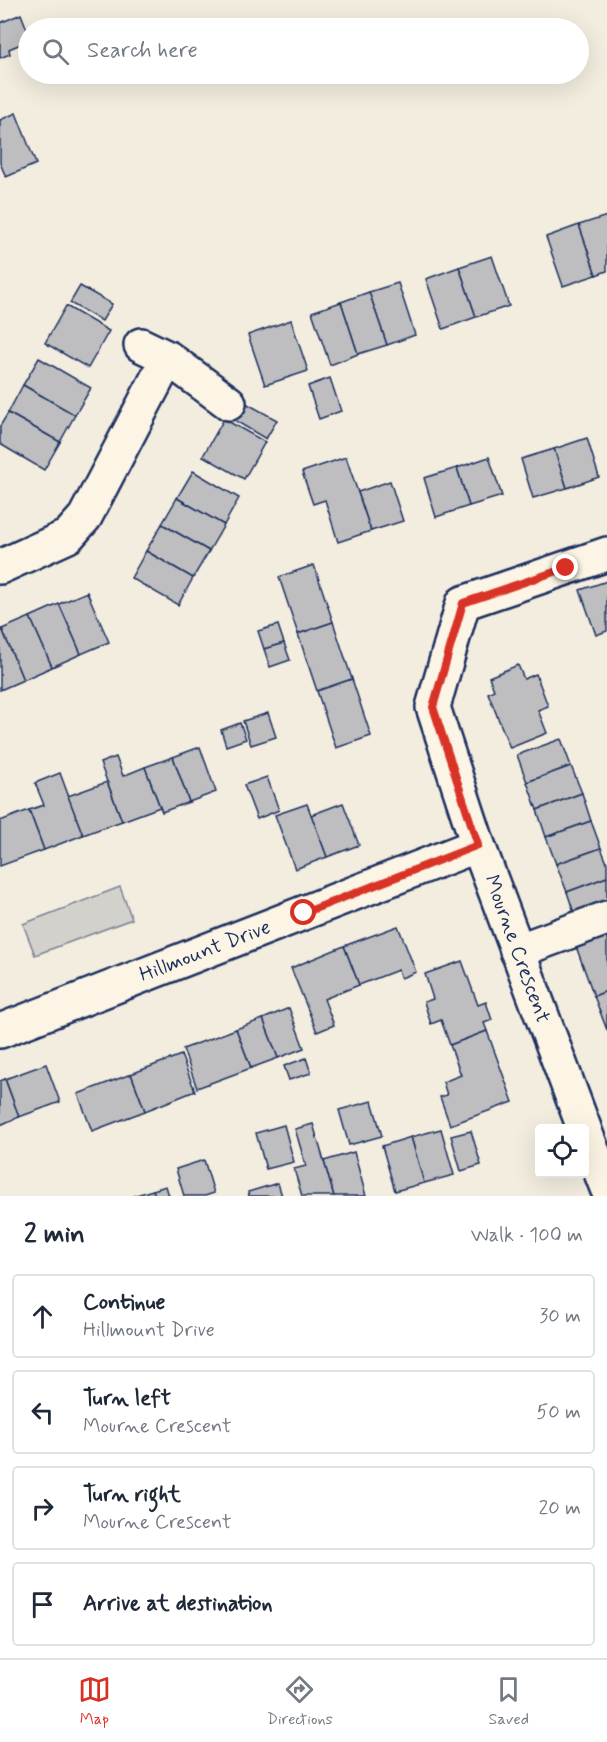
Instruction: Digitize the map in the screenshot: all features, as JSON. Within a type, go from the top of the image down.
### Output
[{"type":"street","points":[[0,567],[68,536],[85,518],[154,352],[229,403]]},
{"type":"street","name":"Mourne Crescent","points":[[583,1124],[478,845],[433,707],[463,603],[607,554]]},
{"type":"street","name":"Hillmount Drive","points":[[0,1031],[478,845]]},
{"type":"street","points":[[517,951],[607,918]]},
{"type":"street","name":"Mourne Crescent","points":[[589,1140],[607,1188]]},
{"type":"shaded area","points":[[120,887],[132,919],[35,955],[23,924]]},
{"type":"building","points":[[21,14],[23,18],[18,18],[18,45],[9,49],[10,54],[0,58],[0,23]]},
{"type":"building","points":[[16,113],[36,164],[6,177],[0,163],[0,120]]},
{"type":"building","points":[[607,216],[607,271],[596,275],[579,225]]},
{"type":"building","points":[[579,225],[596,275],[563,286],[546,237]]},
{"type":"building","points":[[492,256],[509,306],[476,317],[459,267]]},
{"type":"building","points":[[459,267],[476,317],[443,329],[426,279]]},
{"type":"building","points":[[398,283],[415,335],[387,345],[369,292]]},
{"type":"building","points":[[80,286],[112,304],[102,321],[70,303]]},
{"type":"building","points":[[369,292],[387,345],[358,354],[341,302]]},
{"type":"building","points":[[341,302],[358,354],[330,365],[312,312]]},
{"type":"building","points":[[66,306],[109,331],[88,368],[45,343]]},
{"type":"building","points":[[291,320],[308,371],[265,385],[248,335]]},
{"type":"building","points":[[39,358],[91,388],[75,415],[23,385]]},
{"type":"building","points":[[330,378],[341,411],[319,419],[308,386]]},
{"type":"building","points":[[23,385],[75,415],[60,442],[8,413]]},
{"type":"building","points":[[244,402],[277,420],[266,439],[234,420]]},
{"type":"building","points":[[8,413],[60,442],[44,470],[0,444],[0,426]]},
{"type":"building","points":[[224,419],[265,442],[244,479],[203,456]]},
{"type":"building","points":[[587,438],[599,477],[567,488],[554,449]]},
{"type":"building","points":[[554,449],[567,488],[533,498],[521,459]]},
{"type":"building","points":[[346,457],[371,531],[338,542],[325,500],[313,504],[302,472]]},
{"type":"building","points":[[489,457],[502,496],[469,506],[457,468]]},
{"type":"building","points":[[457,468],[469,506],[436,517],[424,478]]},
{"type":"building","points":[[193,471],[239,498],[224,525],[177,498]]},
{"type":"building","points":[[390,481],[403,521],[371,531],[358,492]]},
{"type":"building","points":[[177,498],[224,525],[209,551],[162,524]]},
{"type":"building","points":[[162,524],[209,551],[193,578],[146,551]]},
{"type":"building","points":[[146,551],[193,578],[178,605],[131,578]]},
{"type":"building","points":[[314,565],[333,622],[298,634],[279,577]]},
{"type":"building","points":[[607,581],[607,631],[596,635],[580,590]]},
{"type":"building","points":[[87,592],[109,642],[81,654],[59,604]]},
{"type":"building","points":[[59,604],[81,654],[52,667],[30,617]]},
{"type":"building","points":[[30,617],[52,667],[23,680],[2,629]]},
{"type":"building","points":[[333,622],[352,679],[317,691],[298,634]]},
{"type":"building","points":[[278,625],[284,643],[264,649],[258,631]]},
{"type":"building","points":[[2,629],[23,680],[0,690],[0,630]]},
{"type":"building","points":[[284,643],[290,660],[270,667],[264,649]]},
{"type":"building","points":[[518,665],[524,679],[536,674],[548,706],[538,710],[547,733],[510,748],[488,693],[494,690],[489,677]]},
{"type":"building","points":[[352,679],[371,736],[336,748],[317,691]]},
{"type":"building","points":[[268,713],[276,737],[251,745],[243,721]]},
{"type":"building","points":[[240,723],[246,739],[226,746],[221,730]]},
{"type":"building","points":[[561,739],[571,766],[527,782],[517,755]]},
{"type":"building","points":[[200,747],[216,792],[189,802],[173,757]]},
{"type":"building","points":[[116,757],[123,776],[145,767],[160,807],[122,821],[100,763]]},
{"type":"building","points":[[173,757],[189,802],[162,812],[145,767]]},
{"type":"building","points":[[571,766],[582,793],[537,810],[527,782]]},
{"type":"building","points":[[60,773],[83,835],[44,850],[29,810],[44,805],[35,783]]},
{"type":"building","points":[[267,777],[279,810],[257,819],[244,785]]},
{"type":"building","points":[[107,782],[122,821],[83,835],[68,796]]},
{"type":"building","points":[[582,793],[591,821],[546,837],[537,810]]},
{"type":"building","points":[[343,803],[359,845],[327,857],[311,815]]},
{"type":"building","points":[[307,804],[327,857],[295,869],[275,815]]},
{"type":"building","points":[[29,810],[44,850],[0,866],[0,821]]},
{"type":"building","points":[[591,821],[601,848],[556,864],[546,837]]},
{"type":"building","points":[[601,848],[607,863],[607,877],[567,892],[556,864]]},
{"type":"building","points":[[607,877],[607,908],[576,919],[567,892]]},
{"type":"building","points":[[398,926],[416,972],[401,978],[398,970],[359,985],[344,946]]},
{"type":"building","points":[[607,929],[607,991],[594,996],[574,941]]},
{"type":"building","points":[[344,946],[359,985],[324,999],[334,1025],[317,1032],[291,968]]},
{"type":"building","points":[[462,961],[478,1005],[486,1002],[492,1020],[484,1023],[487,1031],[450,1045],[441,1020],[431,1024],[424,1002],[433,999],[425,974]]},
{"type":"building","points":[[607,991],[607,1030],[594,996]]},
{"type":"building","points":[[289,1008],[304,1048],[278,1058],[263,1019]]},
{"type":"building","points":[[263,1019],[278,1058],[251,1068],[236,1029]]},
{"type":"building","points":[[236,1029],[251,1068],[197,1088],[183,1049]]},
{"type":"building","points":[[487,1031],[513,1102],[450,1125],[440,1097],[447,1095],[443,1082],[461,1075],[450,1045]]},
{"type":"building","points":[[181,1055],[195,1091],[145,1111],[131,1074]]},
{"type":"building","points":[[306,1058],[311,1073],[289,1080],[284,1066]]},
{"type":"building","points":[[46,1064],[60,1102],[19,1117],[5,1079]]},
{"type":"building","points":[[131,1074],[145,1111],[92,1131],[78,1094]]},
{"type":"building","points":[[5,1079],[19,1117],[0,1125],[0,1081]]},
{"type":"building","points":[[372,1101],[382,1136],[349,1145],[339,1110]]},
{"type":"building","points":[[313,1124],[334,1196],[302,1196],[294,1169],[306,1166],[295,1129]]},
{"type":"building","points":[[284,1125],[294,1162],[266,1169],[256,1133]]},
{"type":"building","points":[[441,1129],[454,1175],[424,1183],[411,1137]]},
{"type":"building","points":[[471,1131],[481,1165],[461,1171],[451,1136]]},
{"type":"building","points":[[411,1137],[424,1183],[395,1191],[382,1146]]},
{"type":"building","points":[[354,1152],[366,1196],[334,1196],[324,1161]]},
{"type":"building","points":[[204,1160],[214,1193],[205,1196],[184,1196],[176,1169]]},
{"type":"building","points":[[278,1183],[282,1196],[249,1196],[248,1192]]},
{"type":"building","points":[[166,1186],[169,1196],[155,1196],[153,1190]]},
{"type":"building","points":[[153,1190],[155,1196],[133,1196]]},
{"type":"route","points":[[304,913],[478,845],[433,707],[463,603],[566,568]]}]
